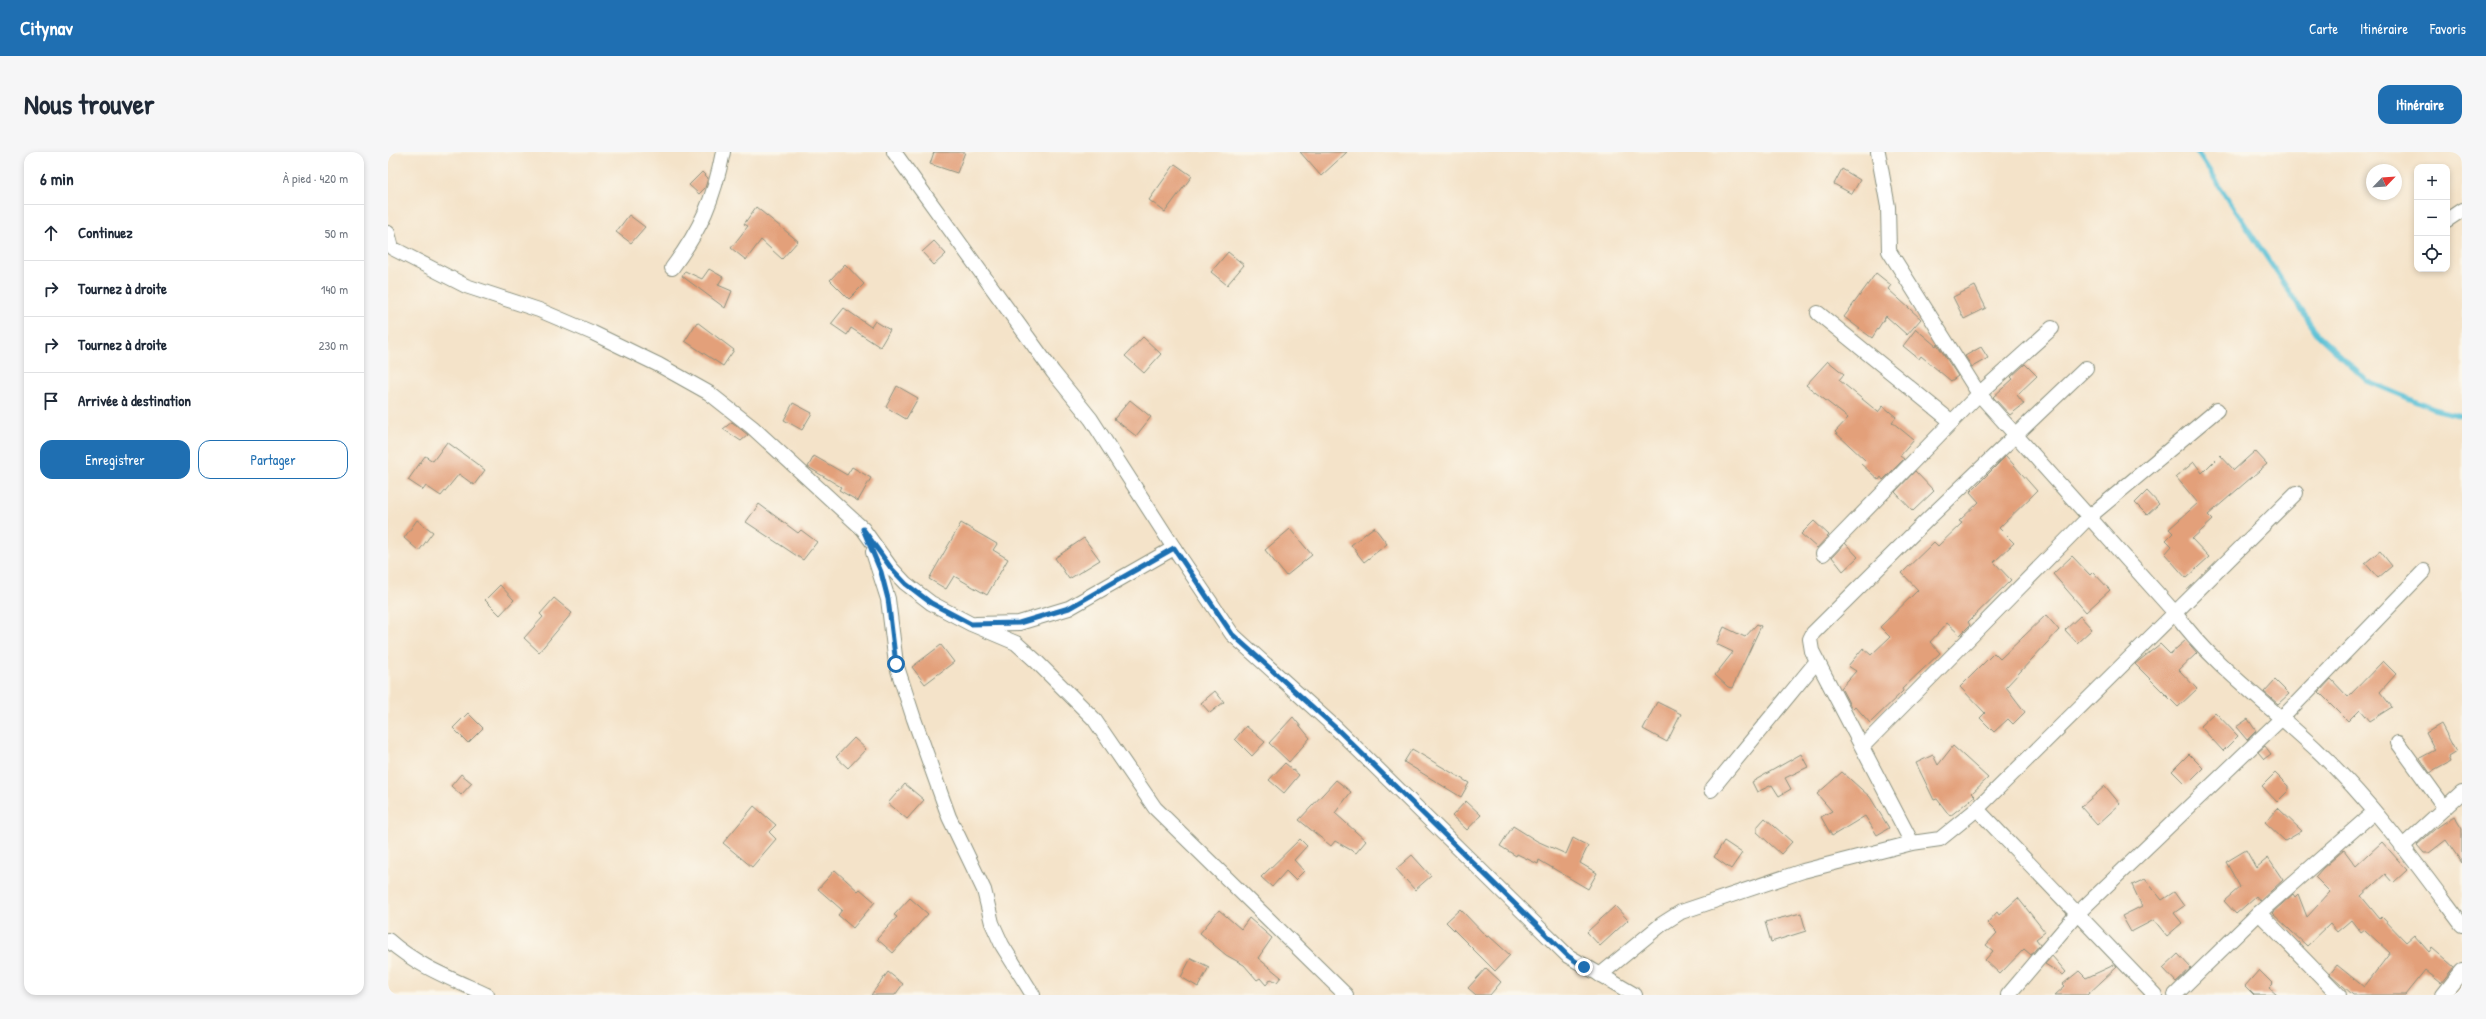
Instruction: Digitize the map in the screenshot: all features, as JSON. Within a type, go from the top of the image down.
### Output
[{"type":"street","points":[[672,268],[698,230],[717,187],[724,152]]},
{"type":"street","points":[[894,152],[1053,372],[1091,420],[1232,634],[1337,729],[1568,956],[1635,995]]},
{"type":"street","points":[[1878,152],[1888,207],[1889,251],[1979,394],[2175,613],[2193,638],[2320,753],[2374,812],[2462,925]]},
{"type":"street","points":[[2450,218],[2462,210]]},
{"type":"street","points":[[388,233],[392,248],[416,262],[483,293],[539,310],[659,365],[709,393],[752,427],[863,529],[891,568],[906,584],[931,603],[971,624],[1016,643],[1078,701],[1126,764],[1155,808],[1346,995]]},
{"type":"street","points":[[1818,313],[1952,422]]},
{"type":"street","points":[[1823,554],[1979,394],[2052,328]]},
{"type":"street","points":[[1912,843],[1863,746],[1817,660],[1810,644],[1813,633],[2086,368]]},
{"type":"street","points":[[1863,746],[2089,517],[2217,410]]},
{"type":"street","points":[[1600,975],[1662,924],[1681,912],[1803,872],[1912,843],[1940,839],[1977,809],[2296,493]]},
{"type":"street","points":[[863,529],[885,586],[893,620],[896,664],[914,719],[950,817],[984,890],[992,923],[1002,945],[1033,995]]},
{"type":"street","points":[[971,624],[1019,623],[1069,608],[1174,548]]},
{"type":"street","points":[[2008,995],[2077,914],[2282,718],[2424,571]]},
{"type":"street","points":[[1711,790],[1817,660]]},
{"type":"street","points":[[2398,743],[2445,808]]},
{"type":"street","points":[[2402,847],[2462,792]]},
{"type":"street","points":[[1977,809],[2155,995]]},
{"type":"street","points":[[2175,995],[2259,913],[2374,812]]},
{"type":"street","points":[[2259,913],[2339,995]]},
{"type":"street","points":[[388,940],[404,953],[433,971],[487,995]]},
{"type":"street","points":[[2443,995],[2462,971]]},
{"type":"building","points":[[934,152],[965,152],[957,173],[930,164]]},
{"type":"building","points":[[1300,152],[1347,152],[1321,176]]},
{"type":"building","points":[[1175,164],[1192,176],[1165,212],[1149,200]]},
{"type":"building","points":[[1842,169],[1860,180],[1852,194],[1834,184]]},
{"type":"building","points":[[702,172],[708,178],[705,188],[699,194],[689,185]]},
{"type":"building","points":[[756,207],[798,241],[782,259],[761,240],[746,260],[731,248],[748,226],[744,224]]},
{"type":"building","points":[[629,215],[645,227],[631,243],[616,232]]},
{"type":"building","points":[[934,241],[946,254],[934,265],[922,252]]},
{"type":"building","points":[[1228,252],[1244,265],[1227,285],[1211,272]]},
{"type":"building","points":[[845,264],[864,284],[849,299],[830,280]]},
{"type":"building","points":[[709,269],[723,277],[718,285],[732,291],[725,308],[682,276],[685,271],[702,279]]},
{"type":"building","points":[[1876,273],[1891,285],[1888,289],[1921,319],[1907,335],[1886,316],[1872,338],[1844,317]]},
{"type":"building","points":[[1975,286],[1986,308],[1964,319],[1953,297]]},
{"type":"building","points":[[844,308],[871,327],[875,321],[890,330],[880,347],[851,328],[847,335],[831,324]]},
{"type":"building","points":[[697,322],[734,350],[723,366],[685,341]]},
{"type":"building","points":[[1916,329],[1936,346],[1937,344],[1958,376],[1951,381],[1921,356],[1919,359],[1903,346]]},
{"type":"building","points":[[1143,337],[1161,354],[1144,373],[1125,356]]},
{"type":"building","points":[[1981,347],[1988,358],[1972,367],[1965,356]]},
{"type":"building","points":[[1828,361],[1844,374],[1839,380],[1878,412],[1883,406],[1896,417],[1892,422],[1914,440],[1900,456],[1904,459],[1883,480],[1881,477],[1879,480],[1861,464],[1865,460],[1835,432],[1848,418],[1806,385]]},
{"type":"building","points":[[2025,364],[2037,376],[2017,395],[2024,404],[2010,415],[1993,397],[2013,379],[2011,377]]},
{"type":"building","points":[[897,386],[918,398],[906,419],[886,407]]},
{"type":"building","points":[[1130,400],[1151,417],[1136,436],[1114,419]]},
{"type":"building","points":[[793,403],[812,413],[802,430],[784,420]]},
{"type":"building","points":[[732,422],[748,435],[741,441],[723,429]]},
{"type":"building","points":[[447,442],[485,470],[474,485],[459,474],[441,496],[426,486],[423,490],[408,480],[425,456],[433,461]]},
{"type":"building","points":[[2255,451],[2267,464],[2208,515],[2213,520],[2192,539],[2209,557],[2186,578],[2165,554],[2172,546],[2166,540],[2173,533],[2169,529],[2198,503],[2176,477],[2194,462],[2202,473],[2220,455],[2234,470]]},
{"type":"building","points":[[814,456],[847,475],[852,467],[871,478],[858,501],[839,490],[841,487],[808,467]]},
{"type":"building","points":[[2006,456],[2037,491],[1999,528],[2014,543],[1994,562],[2011,580],[1968,622],[1970,625],[1960,635],[1947,623],[1930,642],[1940,653],[1902,689],[1903,691],[1870,723],[1855,706],[1852,709],[1841,688],[1856,671],[1848,666],[1863,648],[1871,655],[1890,637],[1880,627],[1918,590],[1902,573],[1934,542],[1938,546],[1962,523],[1959,521],[1979,502],[1970,492]]},
{"type":"building","points":[[1915,471],[1934,491],[1913,511],[1895,492]]},
{"type":"building","points":[[2147,491],[2159,504],[2147,515],[2135,503]]},
{"type":"building","points":[[759,504],[798,533],[801,530],[817,542],[803,560],[746,522]]},
{"type":"building","points":[[417,520],[433,532],[419,551],[404,538]]},
{"type":"building","points":[[1814,521],[1829,535],[1817,548],[1801,534]]},
{"type":"building","points":[[961,523],[997,544],[993,550],[1008,559],[987,595],[954,576],[946,589],[929,579]]},
{"type":"building","points":[[1374,527],[1387,544],[1364,562],[1351,545]]},
{"type":"building","points":[[1290,529],[1312,555],[1286,576],[1265,550]]},
{"type":"building","points":[[1084,538],[1100,560],[1069,579],[1055,558]]},
{"type":"building","points":[[1845,543],[1858,557],[1843,571],[1832,557]]},
{"type":"building","points":[[2380,551],[2392,566],[2378,578],[2365,563]]},
{"type":"building","points":[[2072,556],[2090,575],[2093,572],[2110,590],[2086,612],[2053,574]]},
{"type":"building","points":[[500,585],[514,600],[500,615],[485,600]]},
{"type":"building","points":[[554,598],[572,613],[539,652],[524,638],[543,617],[540,614]]},
{"type":"building","points":[[2046,615],[2059,630],[2006,687],[2025,712],[2013,724],[2008,719],[1994,732],[1980,718],[1985,713],[1960,687],[1994,653],[2000,659]]},
{"type":"building","points":[[2080,616],[2092,629],[2077,643],[2065,630]]},
{"type":"building","points":[[1757,624],[1761,626],[1732,688],[1728,687],[1715,675],[1733,652],[1716,644],[1724,627],[1745,637]]},
{"type":"building","points":[[2186,640],[2197,653],[2179,670],[2197,689],[2178,707],[2135,664],[2160,644],[2170,654]]},
{"type":"building","points":[[941,645],[954,662],[925,684],[912,667]]},
{"type":"building","points":[[2383,661],[2396,674],[2380,692],[2392,707],[2370,721],[2360,709],[2348,721],[2319,692],[2331,679],[2348,697]]},
{"type":"building","points":[[2275,680],[2289,694],[2278,704],[2264,692]]},
{"type":"building","points":[[1215,691],[1224,702],[1210,713],[1201,703]]},
{"type":"building","points":[[1657,702],[1681,714],[1667,742],[1643,729]]},
{"type":"building","points":[[2215,712],[2238,736],[2223,751],[2200,726]]},
{"type":"building","points":[[468,713],[483,728],[468,743],[453,728]]},
{"type":"building","points":[[1293,717],[1310,738],[1289,762],[1269,743]]},
{"type":"building","points":[[2248,719],[2256,731],[2247,740],[2236,727]]},
{"type":"building","points":[[2441,724],[2456,752],[2448,757],[2450,762],[2430,773],[2420,758],[2435,750],[2426,733]]},
{"type":"building","points":[[1246,726],[1265,742],[1252,756],[1235,739]]},
{"type":"building","points":[[854,738],[866,749],[848,768],[836,757]]},
{"type":"building","points":[[1953,746],[1988,778],[1972,793],[1975,796],[1950,816],[1937,799],[1934,800],[1916,763],[1933,755],[1938,765]]},
{"type":"building","points":[[2265,746],[2271,754],[2264,759],[2258,752]]},
{"type":"building","points":[[1412,749],[1469,783],[1461,797],[1404,762]]},
{"type":"building","points":[[1801,754],[1808,767],[1785,778],[1791,789],[1779,796],[1772,785],[1757,792],[1752,782]]},
{"type":"building","points":[[2189,754],[2203,768],[2186,785],[2172,771]]},
{"type":"building","points":[[1285,763],[1299,775],[1284,793],[1269,780]]},
{"type":"building","points":[[1842,772],[1870,797],[1889,828],[1877,835],[1865,816],[1832,836],[1821,817],[1832,811],[1817,794]]},
{"type":"building","points":[[2275,773],[2288,786],[2288,791],[2277,802],[2262,786]]},
{"type":"building","points":[[461,774],[472,783],[461,795],[451,786]]},
{"type":"building","points":[[1336,780],[1351,792],[1335,813],[1366,841],[1356,853],[1335,841],[1331,846],[1299,820]]},
{"type":"building","points":[[905,784],[924,800],[907,819],[888,803]]},
{"type":"building","points":[[2105,786],[2120,804],[2097,825],[2081,807]]},
{"type":"building","points":[[1466,801],[1481,815],[1467,830],[1452,816]]},
{"type":"building","points":[[754,806],[776,825],[769,832],[776,839],[752,867],[723,843]]},
{"type":"building","points":[[2278,808],[2302,831],[2285,841],[2265,822]]},
{"type":"building","points":[[2454,816],[2462,829],[2462,863],[2446,840],[2429,853],[2424,853],[2417,845],[2435,829]]},
{"type":"building","points":[[1765,818],[1792,842],[1781,854],[1757,832],[1757,827]]},
{"type":"building","points":[[1513,826],[1537,841],[1566,854],[1573,838],[1588,846],[1580,863],[1597,873],[1588,889],[1539,860],[1538,864],[1517,854],[1516,856],[1500,846]]},
{"type":"building","points":[[1300,839],[1307,846],[1294,860],[1304,871],[1295,880],[1286,871],[1272,887],[1261,877]]},
{"type":"building","points":[[1724,841],[1742,853],[1731,869],[1714,857]]},
{"type":"building","points":[[2382,842],[2407,870],[2393,883],[2385,874],[2361,896],[2380,919],[2382,917],[2406,942],[2414,935],[2429,952],[2432,948],[2454,967],[2441,983],[2425,970],[2405,995],[2353,995],[2330,974],[2337,965],[2364,987],[2390,953],[2365,930],[2361,933],[2351,920],[2337,932],[2330,924],[2307,946],[2272,913],[2293,894],[2295,897],[2298,894],[2307,917],[2330,892],[2315,877],[2323,868],[2344,850],[2356,866]]},
{"type":"building","points":[[2246,850],[2256,868],[2268,858],[2283,880],[2260,901],[2256,896],[2236,914],[2224,901],[2240,887],[2226,862]]},
{"type":"building","points":[[1412,855],[1431,876],[1415,890],[1396,869]]},
{"type":"building","points":[[835,870],[858,891],[860,889],[875,902],[853,928],[838,915],[842,910],[818,889]]},
{"type":"building","points":[[2145,879],[2162,900],[2174,892],[2184,906],[2174,913],[2182,923],[2167,936],[2154,920],[2131,932],[2122,916],[2142,906],[2132,885]]},
{"type":"building","points":[[910,898],[928,914],[893,953],[877,939],[897,917],[894,915]]},
{"type":"building","points":[[2018,898],[2045,932],[2036,939],[2040,944],[2031,955],[2024,949],[2000,974],[1985,960],[1993,951],[1986,945],[1997,933],[1987,923],[1997,912],[1999,915]]},
{"type":"building","points":[[1615,906],[1628,920],[1600,946],[1587,932]]},
{"type":"building","points":[[1460,909],[1487,937],[1489,936],[1510,955],[1495,971],[1446,922]]},
{"type":"building","points":[[1219,910],[1241,929],[1249,918],[1272,938],[1258,958],[1281,977],[1277,982],[1271,979],[1266,985],[1260,978],[1257,980],[1244,965],[1226,955],[1200,933]]},
{"type":"building","points":[[1801,913],[1806,931],[1771,942],[1765,922]]},
{"type":"building","points":[[2178,954],[2191,968],[2176,982],[2163,968]]},
{"type":"building","points":[[2052,956],[2066,972],[2063,975],[2045,964]]},
{"type":"building","points":[[1191,958],[1209,967],[1198,987],[1181,977]]},
{"type":"building","points":[[2114,965],[2117,967],[2087,995],[2055,995],[2065,986],[2063,984],[2079,971],[2086,978]]},
{"type":"building","points":[[1486,968],[1501,982],[1490,995],[1476,995],[1468,988]]},
{"type":"building","points":[[2259,970],[2273,984],[2269,988],[2277,995],[2254,995],[2245,986]]},
{"type":"building","points":[[888,972],[903,984],[895,995],[871,995]]},
{"type":"waterway","points":[[2197,152],[2318,335],[2367,381],[2434,409],[2462,416]]},
{"type":"route","points":[[896,664],[893,620],[888,599],[881,572],[863,529],[891,568],[906,584],[931,603],[971,624],[1019,623],[1069,608],[1174,548],[1232,634],[1337,729],[1568,956],[1584,967]]}]
